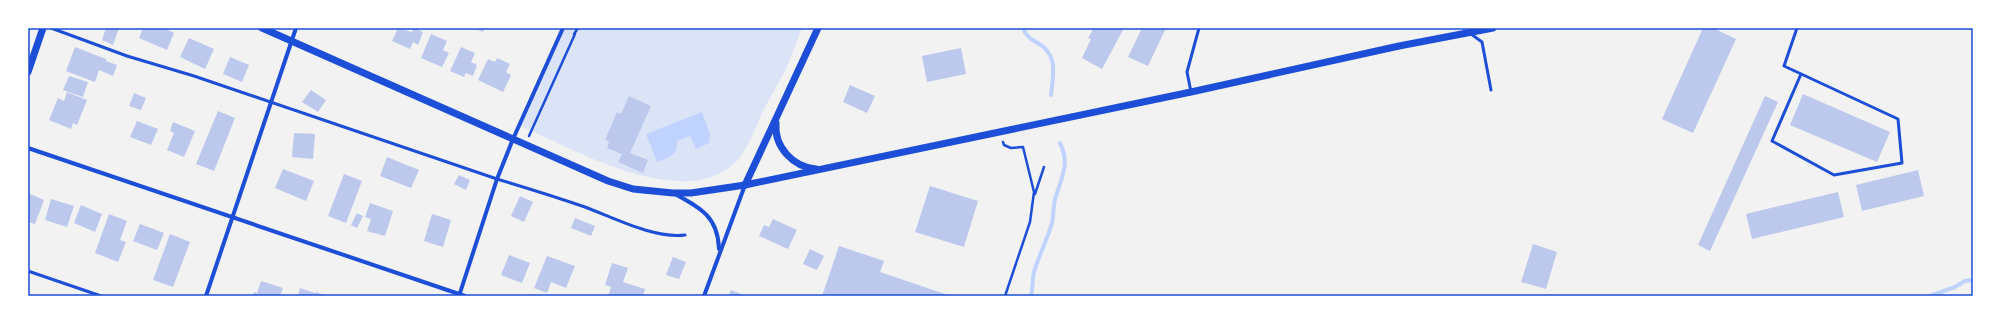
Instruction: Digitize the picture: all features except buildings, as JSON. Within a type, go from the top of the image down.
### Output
[{"type":"street","points":[[28,72],[43,28]]},
{"type":"street","points":[[262,28],[615,184],[645,191],[673,193],[691,193],[745,185],[1191,92],[1399,46],[1494,28]]},
{"type":"street","points":[[206,296],[233,218],[290,40],[296,28]]},
{"type":"street","points":[[460,295],[497,179],[513,139],[563,28]]},
{"type":"street","points":[[704,296],[745,185],[818,28]]},
{"type":"street","points":[[776,119],[776,135],[784,152],[797,163],[812,168],[823,169]]},
{"type":"street","points":[[28,148],[465,296]]},
{"type":"street","points":[[673,193],[699,208],[712,220],[718,235],[720,252]]},
{"type":"lane","points":[[51,28],[127,56],[271,102],[659,233],[672,236],[685,235]]},
{"type":"lane","points":[[1191,92],[1187,72],[1200,28]]},
{"type":"lane","points":[[1798,28],[1784,66],[1898,119],[1902,163],[1834,175],[1772,141],[1801,74]]},
{"type":"lane","points":[[1469,33],[1482,42],[1491,90]]},
{"type":"lane","points":[[28,271],[101,296]]},
{"type":"path","points":[[525,144],[575,34]]},
{"type":"path","points":[[1000,132],[1004,145],[1011,148],[1022,147],[1034,192],[1030,222],[1005,296]]},
{"type":"path","points":[[1033,200],[1044,167]]},
{"type":"shaded area","points":[[562,28],[802,28],[784,73],[741,156],[737,161],[715,176],[689,181],[659,179],[629,172],[598,161],[519,125]]},
{"type":"water","points":[[702,112],[710,134],[709,143],[696,149],[690,136],[677,141],[676,150],[674,153],[657,162],[646,134]]},
{"type":"waterway","points":[[1023,28],[1029,37],[1045,48],[1052,60],[1053,73],[1051,95]]},
{"type":"waterway","points":[[1031,296],[1034,272],[1052,223],[1055,199],[1063,176],[1065,164],[1063,150],[1060,143]]},
{"type":"waterway","points":[[1930,296],[1955,287],[1965,281],[1973,280]]}]
